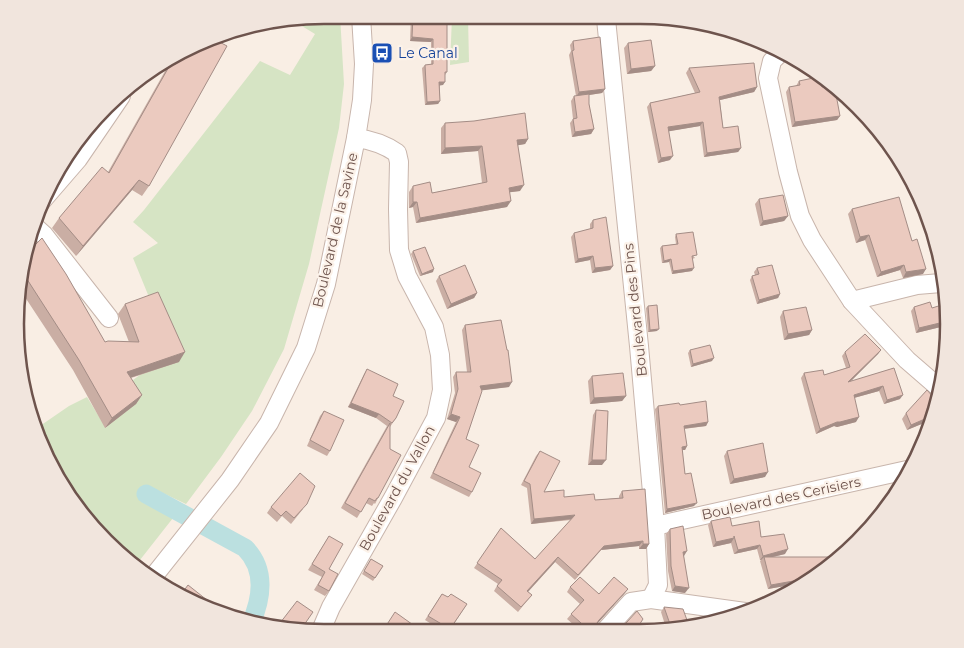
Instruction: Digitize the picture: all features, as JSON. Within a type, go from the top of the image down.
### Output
[{"type":"street","name":"Boulevard de la Savine","points":[[156,573],[230,480],[269,423],[292,380],[306,348],[326,284],[356,138],[362,100],[364,64],[362,24]]},
{"type":"street","name":"Boulevard des Pins","points":[[607,24],[639,346],[654,526],[658,585],[651,599]]},
{"type":"street","points":[[776,57],[772,61],[768,78],[788,172],[800,216],[812,240],[852,301],[907,360],[934,383]]},
{"type":"street","points":[[62,177],[78,159],[106,118]]},
{"type":"street","name":"Boulevard du Vallon","points":[[324,624],[330,607],[393,498],[436,418],[442,390],[440,355],[434,327],[406,276],[399,250],[399,162],[397,153],[374,140],[356,138]]},
{"type":"street","points":[[39,230],[110,318]]},
{"type":"street","points":[[852,301],[917,285],[938,283]]},
{"type":"street","name":"Boulevard des Cerisiers","points":[[654,526],[901,471]]},
{"type":"street","points":[[611,624],[631,602],[651,599],[731,610]]},
{"type":"green space","points":[[299,24],[341,24],[344,84],[339,128],[309,264],[284,349],[252,411],[186,504],[150,487],[142,502],[173,518],[139,561],[98,522],[74,491],[55,457],[42,425],[69,406],[87,397],[106,428],[124,387],[141,374],[151,302],[133,258],[158,243],[133,222],[260,61],[290,75],[315,34]]},
{"type":"green space","points":[[452,24],[468,24],[469,62],[450,65]]},
{"type":"building","points":[[413,24],[447,24],[447,72],[445,72],[445,82],[439,82],[440,101],[427,102],[425,65],[433,64],[433,39],[412,37]]},
{"type":"building","points":[[600,37],[605,89],[579,92],[572,51],[574,50],[573,41]]},
{"type":"building","points":[[651,40],[655,66],[631,69],[628,43]]},
{"type":"building","points":[[220,43],[227,46],[149,186],[139,180],[83,246],[59,218],[102,167],[109,173],[169,67]]},
{"type":"building","points":[[754,63],[757,87],[719,97],[723,128],[738,126],[741,148],[707,153],[703,122],[668,127],[673,156],[661,158],[650,103],[700,92],[689,68]]},
{"type":"building","points":[[813,78],[836,97],[840,116],[795,122],[789,87],[800,85],[799,81]]},
{"type":"building","points":[[589,94],[594,129],[575,132],[573,119],[577,118],[574,96]]},
{"type":"building","points":[[525,113],[528,139],[517,140],[524,185],[509,188],[511,201],[420,218],[417,202],[413,202],[413,186],[430,182],[432,193],[487,182],[482,146],[445,148],[445,123],[474,121]]},
{"type":"building","points":[[783,195],[788,216],[763,221],[759,199]]},
{"type":"building","points":[[899,197],[912,241],[917,239],[926,269],[906,272],[904,265],[881,272],[869,235],[860,237],[852,209]]},
{"type":"building","points":[[606,217],[613,266],[595,268],[593,256],[578,259],[574,233],[593,228],[593,220]]},
{"type":"building","points":[[693,232],[697,255],[692,256],[694,268],[673,271],[671,259],[664,261],[662,246],[678,244],[676,234]]},
{"type":"building","points":[[42,238],[66,274],[105,342],[139,342],[125,304],[158,292],[185,352],[127,372],[142,395],[112,418],[79,360],[27,279],[34,246]]},
{"type":"building","points":[[425,247],[434,269],[422,274],[413,251]]},
{"type":"building","points":[[465,265],[477,293],[451,304],[439,276]]},
{"type":"building","points":[[772,265],[780,294],[759,300],[752,276],[759,274],[757,268]]},
{"type":"building","points":[[930,302],[932,308],[940,306],[940,323],[919,328],[914,307]]},
{"type":"building","points":[[657,305],[659,329],[650,330],[648,306]]},
{"type":"building","points":[[806,307],[812,330],[788,334],[783,311]]},
{"type":"building","points":[[501,320],[508,350],[512,382],[480,386],[482,391],[466,439],[479,445],[469,467],[481,473],[472,492],[433,473],[460,417],[451,414],[458,389],[456,372],[471,372],[465,325]]},
{"type":"building","points":[[865,334],[881,350],[848,382],[894,368],[903,395],[887,400],[883,386],[854,395],[859,417],[837,422],[820,429],[804,373],[823,370],[824,375],[850,367],[845,352]]},
{"type":"building","points":[[710,345],[714,358],[693,364],[690,350]]},
{"type":"building","points":[[367,369],[398,384],[393,396],[404,401],[392,423],[379,414],[351,403]]},
{"type":"building","points":[[623,373],[626,396],[594,398],[592,376]]},
{"type":"building","points":[[927,390],[931,395],[925,419],[911,425],[906,413]]},
{"type":"building","points":[[706,401],[708,422],[684,426],[687,446],[682,447],[685,474],[691,473],[697,503],[667,509],[658,406]]},
{"type":"building","points":[[596,410],[608,411],[606,460],[592,460]]},
{"type":"building","points":[[324,411],[344,420],[330,451],[310,440]]},
{"type":"building","points":[[390,423],[390,449],[401,455],[378,498],[375,501],[369,498],[361,512],[345,503]]},
{"type":"building","points":[[763,443],[768,472],[734,479],[727,451]]},
{"type":"building","points":[[540,451],[560,461],[544,492],[564,490],[564,497],[594,494],[595,500],[623,498],[622,491],[645,489],[649,544],[643,544],[643,541],[604,546],[578,575],[558,557],[527,591],[532,595],[521,607],[497,586],[502,580],[477,563],[501,528],[535,559],[575,515],[534,519],[530,484],[524,481]]},
{"type":"building","points":[[300,473],[315,486],[307,504],[294,518],[286,511],[281,516],[271,507]]},
{"type":"building","points":[[730,517],[732,526],[759,521],[761,537],[784,534],[788,549],[763,556],[760,545],[738,550],[734,536],[734,538],[716,542],[711,521]]},
{"type":"building","points":[[683,526],[687,551],[683,552],[689,588],[675,586],[671,566],[670,529]]},
{"type":"building","points":[[329,536],[343,544],[329,569],[338,574],[329,591],[318,585],[325,572],[312,564]]},
{"type":"building","points":[[764,557],[829,557],[796,581],[771,585]]},
{"type":"building","points":[[371,559],[383,566],[375,578],[364,571]]},
{"type":"building","points":[[580,577],[599,594],[614,577],[628,589],[596,624],[582,624],[571,614],[584,600],[570,587]]},
{"type":"building","points":[[188,585],[207,600],[191,593],[185,590]]},
{"type":"building","points":[[442,594],[448,597],[451,594],[467,604],[453,624],[442,624],[428,616]]},
{"type":"building","points":[[297,601],[313,612],[305,624],[281,621]]},
{"type":"building","points":[[664,607],[683,609],[687,620],[670,623]]},
{"type":"building","points":[[637,611],[643,619],[640,624],[625,624]]},
{"type":"building","points":[[395,612],[412,624],[387,624]]},
{"type":"waterway","points":[[146,494],[245,548],[252,556],[259,574],[258,604],[254,616]]},
{"type":"place","name":"Le Canal","points":[[382,53]]}]
